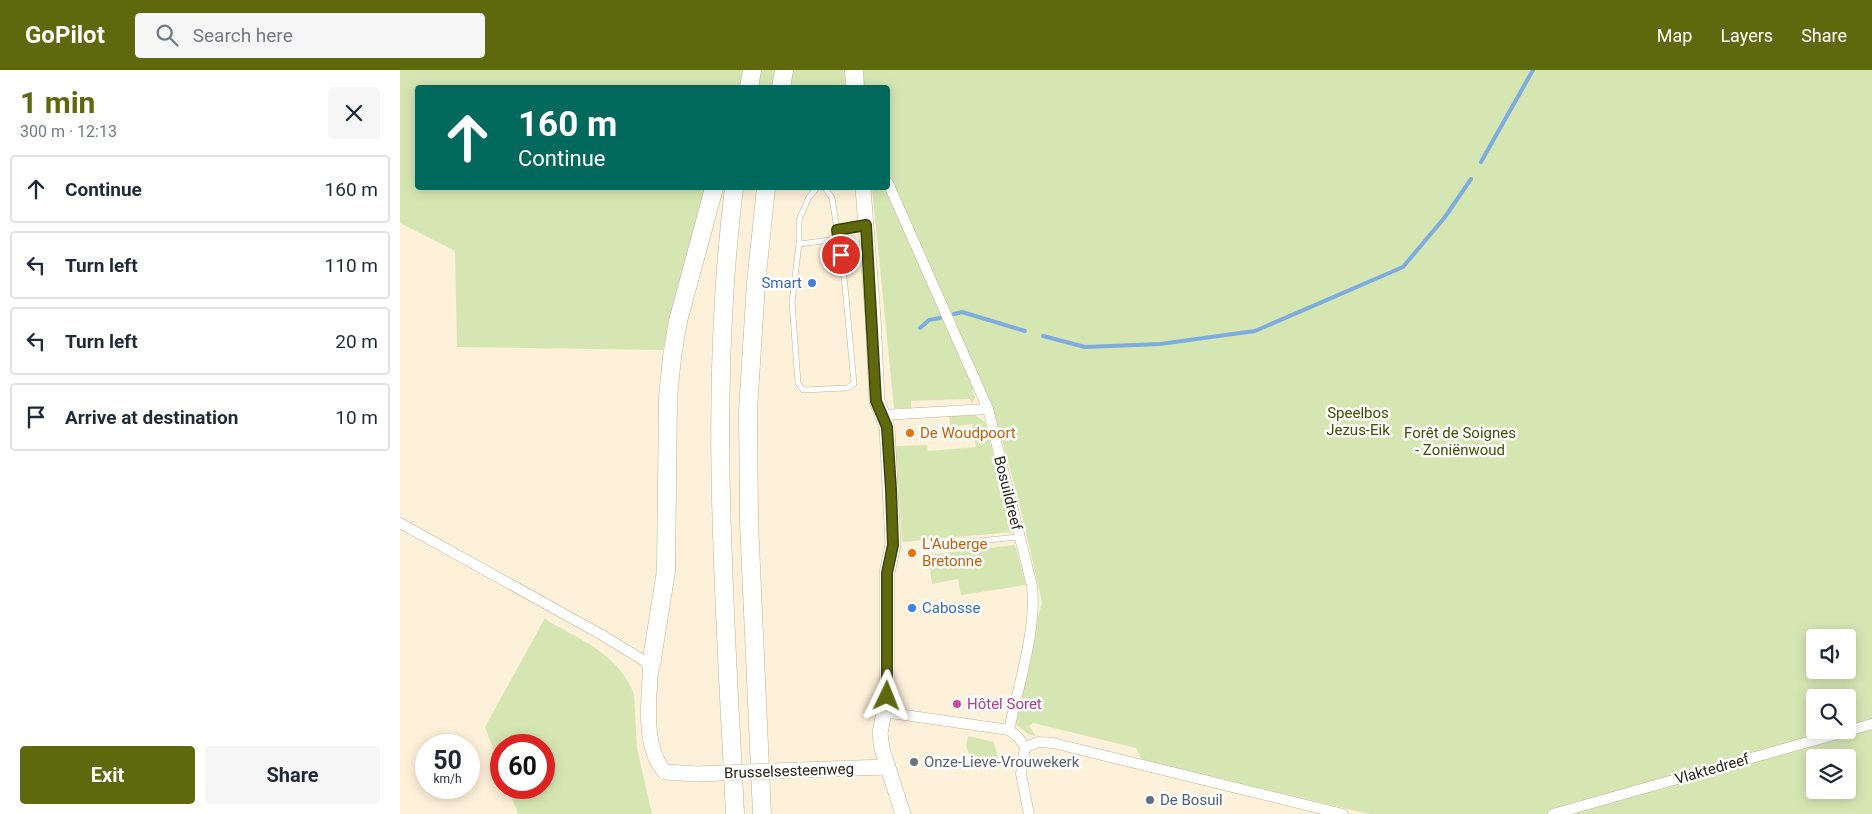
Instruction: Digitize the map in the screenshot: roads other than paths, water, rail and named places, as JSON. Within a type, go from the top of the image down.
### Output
[{"type":"highway","points":[[750,85],[752,70]]},
{"type":"highway","points":[[782,85],[784,70]]},
{"type":"highway","points":[[854,70],[856,85]]},
{"type":"highway","points":[[644,661],[666,571],[668,397],[672,357],[678,321],[713,190]]},
{"type":"highway","points":[[734,190],[727,261],[719,421],[721,525],[735,814]]},
{"type":"highway","points":[[762,814],[749,522],[748,411],[756,283],[766,190]]},
{"type":"main road","points":[[863,190],[876,401],[887,427],[893,545],[887,573],[889,640],[887,696],[880,733],[882,749],[903,814]]},
{"type":"main road","name":"Brusselsesteenweg","points":[[644,661],[655,759],[665,772],[694,774],[888,768]]},
{"type":"street","name":"Bosuildreef","points":[[890,188],[988,409],[1034,605],[1009,730]]},
{"type":"street","points":[[882,415],[988,409]]},
{"type":"street","points":[[400,524],[644,661]]},
{"type":"street","points":[[884,712],[1009,730],[1018,737],[1025,747],[1021,774],[1029,814]]},
{"type":"street","name":"Vlaktedreef","points":[[1553,814],[1872,724]]},
{"type":"street","points":[[1025,747],[1039,742],[1053,743],[1343,814]]},
{"type":"lane","points":[[815,190],[809,197],[799,220],[792,302],[798,383],[804,390],[847,388],[854,384],[839,239],[832,198],[826,190]]},
{"type":"lane","points":[[837,230],[866,225]]},
{"type":"lane","points":[[798,244],[839,239]]},
{"type":"lane","points":[[958,543],[1019,537]]},
{"type":"waterway","points":[[1481,162],[1533,70]]},
{"type":"waterway","points":[[1043,336],[1085,347],[1160,344],[1255,331],[1403,267],[1445,217],[1471,179]]},
{"type":"waterway","points":[[954,314],[962,312],[1025,331]]},
{"type":"waterway","points":[[920,328],[929,320],[940,318]]},
{"type":"place","name":"Smart","points":[[812,283]]},
{"type":"place","name":"De Woudpoort","points":[[910,433]]},
{"type":"place","name":"L'Auberge Bretonne","points":[[912,553]]},
{"type":"place","name":"Cabosse","points":[[912,608]]},
{"type":"place","name":"Hôtel Soret","points":[[957,704]]},
{"type":"place","name":"Onze-Lieve-Vrouwekerk","points":[[914,762]]},
{"type":"place","name":"De Bosuil","points":[[1150,800]]},
{"type":"park label","name":"Speelbos Jezus-Eik","points":[[1358,422]]},
{"type":"park label","name":"Forêt de Soignes - Zoniënwoud","points":[[1460,442]]}]
